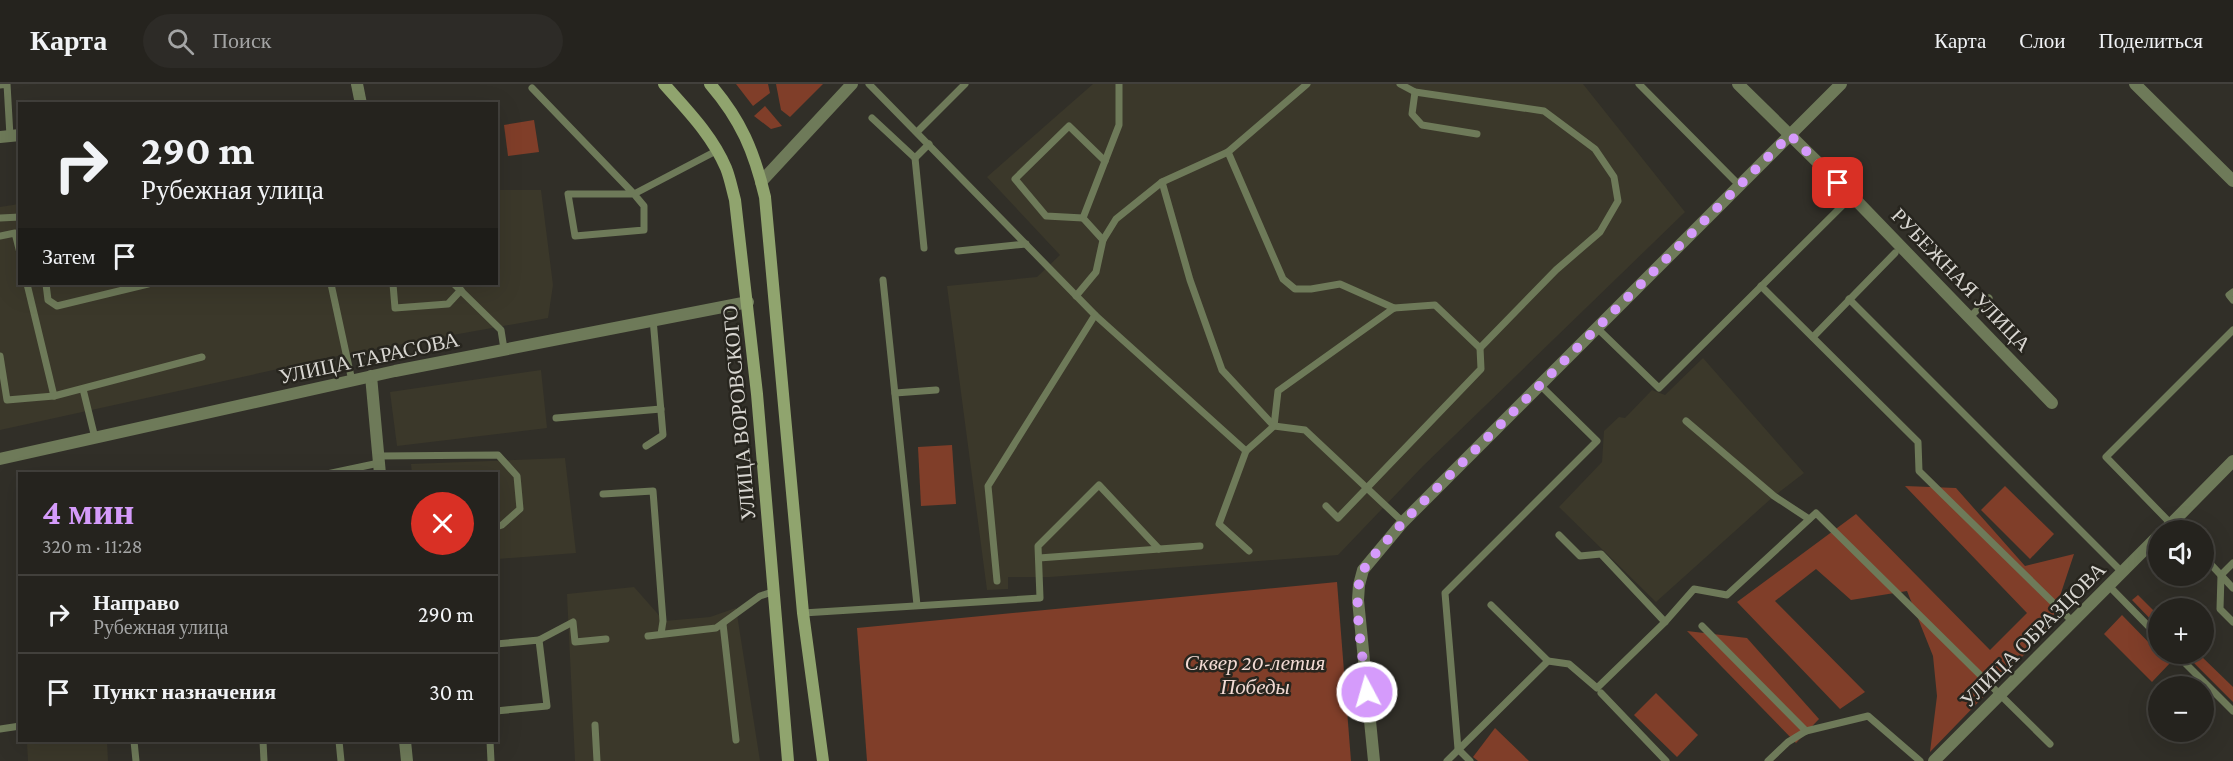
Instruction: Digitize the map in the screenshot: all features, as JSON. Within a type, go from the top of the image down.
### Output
[{"type":"main road","name":"УЛИЦА ВОРОВСКОГО","points":[[664,84],[718,150],[727,170],[735,200],[748,302],[775,591],[788,761]]},
{"type":"main road","points":[[710,84],[737,120],[753,151],[766,207],[803,613],[823,761]]},
{"type":"street","points":[[357,84],[362,102]]},
{"type":"street","points":[[761,182],[852,84]]},
{"type":"street","name":"РУБЕЖНАЯ УЛИЦА","points":[[1738,84],[1852,196],[2052,403]]},
{"type":"street","points":[[1374,761],[1358,600],[1363,570],[1403,522],[1841,84]]},
{"type":"street","points":[[2135,84],[2233,181]]},
{"type":"street","name":"УЛИЦА ТАРАСОВА","points":[[0,459],[371,376],[748,302]]},
{"type":"street","points":[[371,376],[379,464]]},
{"type":"street","points":[[2179,520],[2233,461]]},
{"type":"street","name":"УЛИЦА ОБРАЗЦОВА","points":[[1934,761],[2148,546]]},
{"type":"street","points":[[405,742],[406,761]]},
{"type":"lane","points":[[0,85],[7,84],[10,136]]},
{"type":"lane","points":[[869,84],[1095,315],[1246,451]]},
{"type":"lane","points":[[917,132],[965,84]]},
{"type":"lane","points":[[1083,218],[1119,124],[1119,84]]},
{"type":"lane","points":[[1076,296],[1096,272],[1103,240],[1116,219],[1162,182],[1228,152],[1307,84]]},
{"type":"lane","points":[[1400,84],[1415,92],[1544,111],[1595,149],[1614,177],[1618,201],[1600,232],[1556,270],[1480,348]]},
{"type":"lane","points":[[1639,84],[1739,185]]},
{"type":"lane","points":[[532,88],[634,194],[644,206],[644,230],[575,236],[568,194],[634,194],[718,150]]},
{"type":"lane","points":[[1415,92],[1412,114],[1422,125],[1477,134]]},
{"type":"lane","points":[[872,118],[915,158],[924,248]]},
{"type":"lane","points":[[1103,240],[1083,218],[1046,216],[1015,180],[1069,126],[1105,161]]},
{"type":"lane","points":[[915,158],[929,144]]},
{"type":"lane","points":[[1228,152],[1284,279],[1295,289],[1311,290],[1340,284],[1394,308],[1434,306],[1480,348],[1481,369],[1368,488],[1338,518],[1326,506]]},
{"type":"lane","points":[[1162,182],[1190,280],[1222,370],[1274,426],[1305,430],[1403,522]]},
{"type":"lane","points":[[1596,328],[1659,388],[1852,196]]},
{"type":"lane","points":[[0,218],[18,217]]},
{"type":"lane","points":[[0,236],[15,233],[18,244]]},
{"type":"lane","points":[[958,251],[1026,244]]},
{"type":"lane","points":[[1813,337],[1895,253]]},
{"type":"lane","points":[[883,280],[916,605]]},
{"type":"lane","points":[[27,285],[54,396]]},
{"type":"lane","points":[[46,285],[48,300],[57,306],[144,285]]},
{"type":"lane","points":[[331,285],[352,381]]},
{"type":"lane","points":[[393,285],[395,308],[448,304],[461,290]]},
{"type":"lane","points":[[455,285],[501,330],[504,349]]},
{"type":"lane","points":[[1761,286],[1918,441],[1919,471],[2073,622]]},
{"type":"lane","points":[[2233,292],[2229,295],[2233,300]]},
{"type":"lane","points":[[1970,318],[1989,298]]},
{"type":"lane","points":[[1849,299],[2122,573]]},
{"type":"lane","points":[[1250,551],[1219,524],[1246,451],[1274,426],[1278,390],[1394,308]]},
{"type":"lane","points":[[997,581],[988,486],[1095,315]]},
{"type":"lane","points":[[646,446],[663,435],[653,319]]},
{"type":"lane","points":[[2163,520],[2106,458],[2233,330]]},
{"type":"lane","points":[[0,356],[7,400],[54,396],[202,357]]},
{"type":"lane","points":[[1470,761],[1458,749],[1445,593],[1597,441],[1540,385]]},
{"type":"lane","points":[[83,388],[95,438]]},
{"type":"lane","points":[[895,393],[936,390]]},
{"type":"lane","points":[[556,418],[661,409]]},
{"type":"lane","points":[[1686,422],[1774,496],[1809,519]]},
{"type":"lane","points":[[337,472],[379,464],[498,455],[517,477],[520,509],[498,526]]},
{"type":"lane","points":[[803,613],[1040,598],[1038,546],[1098,485],[1160,549]]},
{"type":"lane","points":[[603,494],[653,491],[663,621],[661,634]]},
{"type":"lane","points":[[1491,605],[1548,661],[1569,664],[1597,688],[1665,622],[1694,589],[1727,595],[1816,513],[2050,744]]},
{"type":"lane","points":[[1559,535],[1580,556],[1600,554],[1665,622]]},
{"type":"lane","points":[[1039,558],[1200,546]]},
{"type":"lane","points":[[2233,563],[2221,575],[2220,609],[2233,622]]},
{"type":"lane","points":[[2214,568],[2233,588]]},
{"type":"lane","points":[[2109,586],[2148,626]]},
{"type":"lane","points":[[648,636],[716,628],[760,596],[775,591]]},
{"type":"lane","points":[[498,644],[539,640],[573,622],[575,642],[606,639]]},
{"type":"lane","points":[[723,624],[736,740]]},
{"type":"lane","points":[[1702,626],[1806,730]]},
{"type":"lane","points":[[498,711],[547,706],[539,640]]},
{"type":"lane","points":[[1447,761],[1548,661]]},
{"type":"lane","points":[[2186,664],[2233,711]]},
{"type":"lane","points":[[1601,693],[1666,761]]},
{"type":"lane","points":[[1768,761],[1788,742],[1806,730],[1868,716],[1920,761]]},
{"type":"lane","points":[[595,725],[597,761]]},
{"type":"lane","points":[[0,729],[18,726]]},
{"type":"lane","points":[[134,742],[136,761]]},
{"type":"lane","points":[[263,742],[264,761]]},
{"type":"lane","points":[[339,742],[341,761]]},
{"type":"lane","points":[[490,742],[491,761]]},
{"type":"shaded area","points":[[1093,84],[1583,84],[1685,212],[1423,466],[1338,555],[1050,577],[1008,577],[1008,589],[987,590],[947,286],[1037,277],[1060,255],[987,177]]},
{"type":"shaded area","points":[[498,190],[541,190],[553,285],[548,318],[347,354],[0,430],[0,207],[18,204],[18,285],[498,285]]},
{"type":"shaded area","points":[[1703,358],[1804,473],[1774,496],[1656,602],[1559,507],[1602,462],[1604,431],[1619,417],[1625,418],[1652,390],[1665,395]]},
{"type":"shaded area","points":[[541,370],[547,428],[397,446],[390,392]]},
{"type":"shaded area","points":[[565,458],[576,553],[498,559],[498,472],[412,472],[411,464]]},
{"type":"shaded area","points":[[634,587],[664,621],[710,617],[736,608],[760,761],[575,761],[567,594]]},
{"type":"shaded area","points":[[107,742],[108,761],[28,761],[27,743]]},
{"type":"green space","points":[[736,84],[768,84],[770,93],[753,106]]},
{"type":"green space","points":[[776,84],[823,84],[790,117],[781,110]]},
{"type":"green space","points":[[765,106],[782,126],[771,129],[754,116]]},
{"type":"green space","points":[[534,120],[539,152],[508,156],[504,125]]},
{"type":"green space","points":[[952,445],[956,504],[921,506],[918,447]]},
{"type":"green space","points":[[1905,486],[1956,488],[2025,566],[2074,554],[2049,629],[1930,752],[1937,696],[1933,656],[1907,591],[1851,600],[1816,569],[1775,601],[1865,692],[1840,709],[1737,602],[1856,514],[1990,650],[2027,613]]},
{"type":"green space","points":[[2005,486],[2054,534],[2030,559],[1981,510]]},
{"type":"green space","name":"Сквер 20-летия Победы","points":[[1337,582],[1351,761],[867,761],[857,628]]},
{"type":"green space","points":[[2138,595],[2148,605],[2148,617],[2132,600]]},
{"type":"green space","points":[[2122,615],[2148,642],[2148,664],[2169,664],[2158,676],[2148,676],[2148,678],[2104,634]]},
{"type":"green space","points":[[1687,631],[1747,638],[1819,719],[1796,743]]},
{"type":"green space","points":[[2195,664],[2209,664],[2233,687],[2233,702],[2214,683],[2214,676],[2207,676]]},
{"type":"green space","points":[[1656,693],[1698,735],[1677,757],[1634,715]]},
{"type":"green space","points":[[1495,728],[1529,761],[1478,761],[1473,757]]},
{"type":"route","points":[[1367,692],[1358,600],[1359,585],[1363,570],[1403,522],[1790,135],[1838,183]]}]
